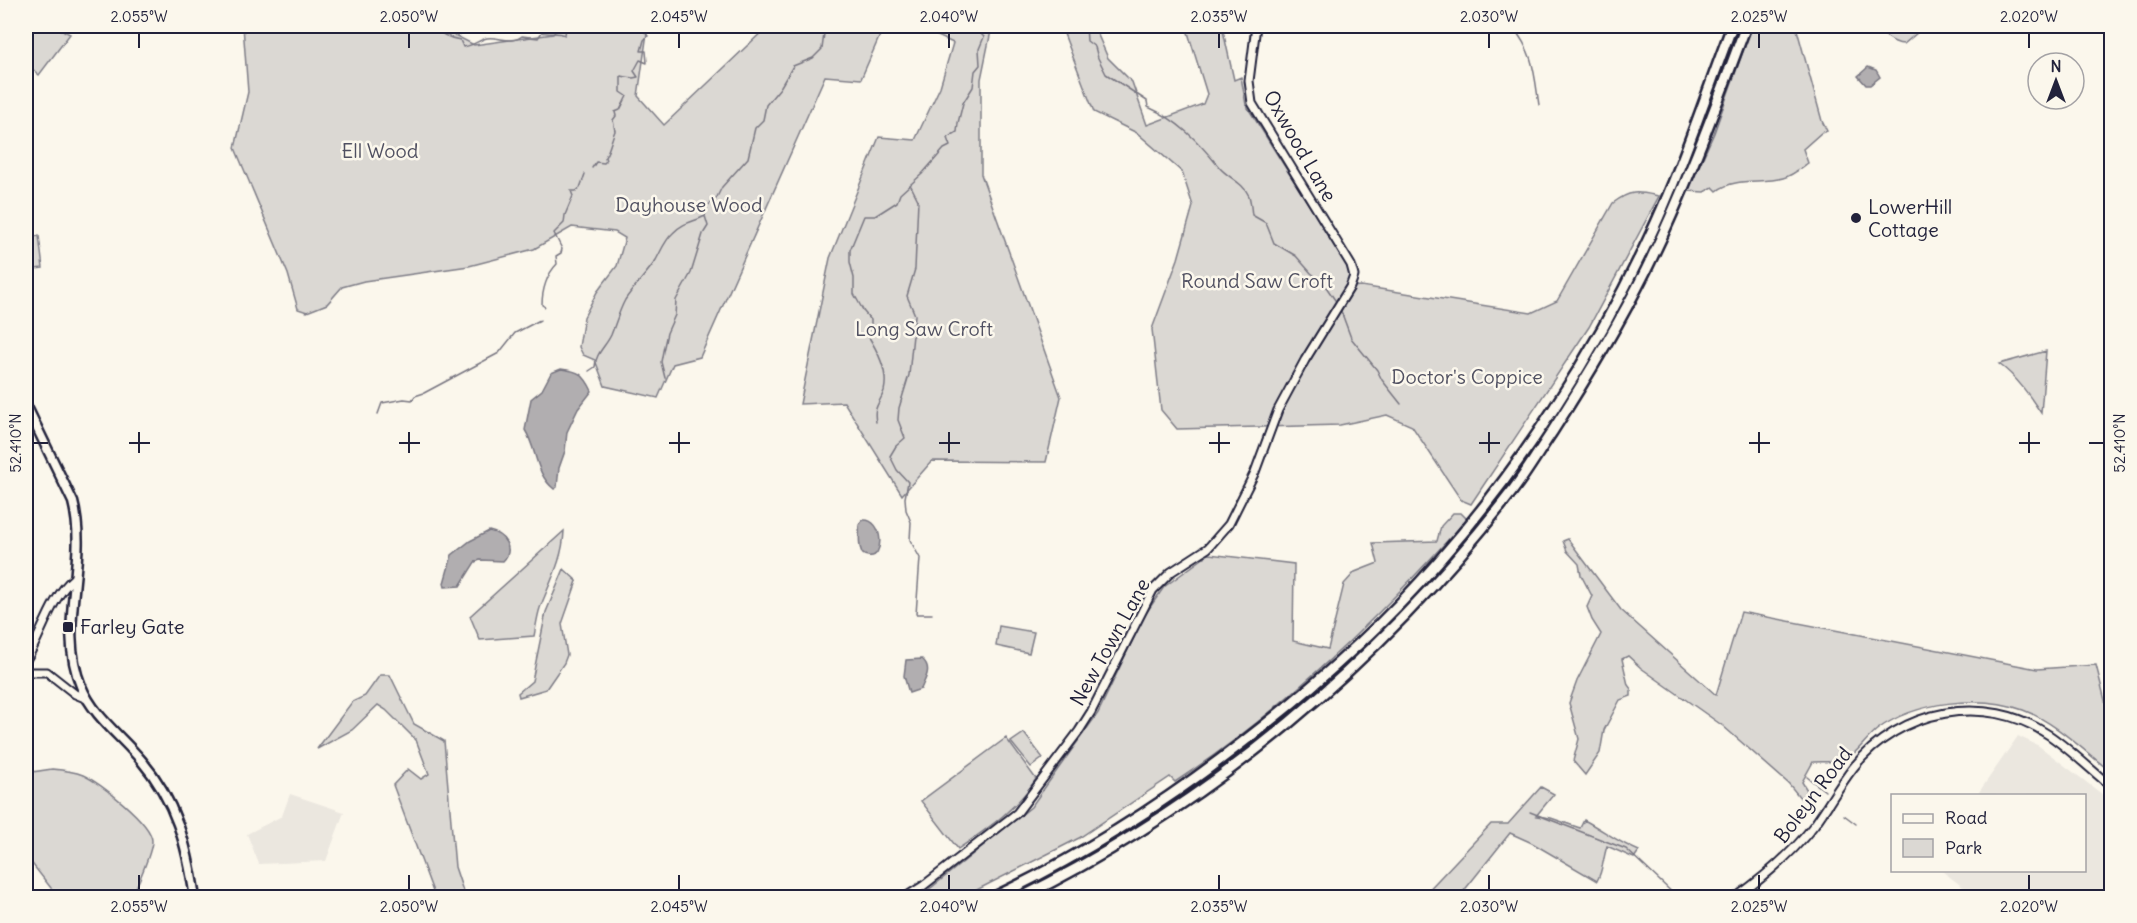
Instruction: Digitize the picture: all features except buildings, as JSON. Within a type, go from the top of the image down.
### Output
[{"type":"highway","points":[[992,897],[1082,852],[1194,780],[1305,694],[1438,563],[1531,442],[1599,334],[1664,204],[1732,26]]},
{"type":"highway","points":[[1020,897],[1148,826],[1234,766],[1285,726],[1358,662],[1442,577],[1514,489],[1592,369],[1627,307],[1688,177],[1746,26]]},
{"type":"main road","points":[[26,405],[73,502],[77,518],[79,544],[74,578],[70,644],[77,674],[87,699],[151,772],[169,801],[181,830],[195,897]]},
{"type":"street","name":"Oxwood Lane","points":[[1256,26],[1249,81],[1252,103],[1351,265],[1354,276]]},
{"type":"street","name":"New Town Lane","points":[[904,897],[923,886],[1017,813],[1092,712],[1153,590],[1171,572],[1208,548],[1229,524],[1255,472],[1278,410],[1305,360],[1350,287],[1354,276]]},
{"type":"street","points":[[26,660],[56,600],[74,578]]},
{"type":"street","points":[[26,672],[47,672],[75,694],[87,699]]},
{"type":"street","name":"Boleyn Road","points":[[1735,897],[1772,871],[1801,842],[1853,767],[1867,752],[1887,735],[1911,721],[1940,713],[1966,711],[1990,712],[2018,720],[2048,735],[2112,787]]},
{"type":"shaded area","points":[[1868,67],[1876,70],[1880,77],[1870,85],[1866,85],[1858,76]]},
{"type":"shaded area","points":[[561,369],[580,374],[592,391],[578,409],[567,432],[557,487],[554,489],[543,476],[525,430],[531,399],[542,390],[551,373]]},
{"type":"shaded area","points":[[863,520],[875,525],[878,532],[879,546],[874,556],[864,555],[860,547],[859,525]]},
{"type":"shaded area","points":[[489,531],[499,535],[508,547],[503,561],[480,560],[475,562],[460,586],[445,587],[444,583],[452,555],[470,541]]},
{"type":"shaded area","points":[[922,659],[928,670],[926,677],[921,689],[909,693],[904,676],[906,660]]},
{"type":"shaded area","points":[[2018,736],[2039,746],[2111,801],[2111,897],[1976,897],[1943,872],[2086,872],[2086,794],[1978,794]]},
{"type":"shaded area","points":[[290,794],[344,812],[326,861],[259,864],[247,834],[282,816]]},
{"type":"green space","points":[[26,26],[54,26],[70,34],[39,75],[26,67]]},
{"type":"green space","name":"Ell Wood","points":[[243,26],[437,26],[474,45],[553,34],[559,26],[648,26],[638,96],[664,125],[768,26],[884,26],[861,79],[825,76],[700,357],[673,364],[658,398],[605,386],[595,360],[583,355],[579,347],[584,317],[597,292],[617,266],[625,238],[615,232],[572,227],[534,249],[469,266],[364,281],[342,287],[327,304],[307,312],[298,309],[288,274],[235,148],[248,92]]},
{"type":"green space","name":"Long Saw Croft","points":[[916,26],[992,26],[981,79],[981,174],[1061,397],[1046,462],[932,461],[902,495],[844,402],[800,404],[830,258],[879,137],[915,140],[940,87],[953,43]]},
{"type":"green space","points":[[1061,26],[1094,26],[1108,58],[1132,82],[1147,125],[1203,104],[1207,94],[1186,26],[1222,26],[1234,80],[1241,77],[1246,105],[1353,271],[1351,287],[1361,286],[1531,313],[1557,301],[1613,203],[1625,195],[1635,193],[1659,196],[1589,327],[1471,504],[1461,500],[1412,426],[1387,415],[1340,425],[1177,429],[1161,410],[1152,329],[1178,259],[1193,206],[1182,172],[1137,133],[1094,112]]},
{"type":"green space","points":[[1752,26],[1796,26],[1822,121],[1827,131],[1821,133],[1803,149],[1808,163],[1790,176],[1775,180],[1740,182],[1717,191],[1713,187],[1704,192],[1688,191],[1714,133]]},
{"type":"green space","points":[[1858,26],[1925,26],[1901,44],[1881,33]]},
{"type":"green space","points":[[39,236],[43,268],[27,270],[26,238]]},
{"type":"green space","points":[[2046,351],[2041,413],[2017,380],[1999,364]]},
{"type":"green space","points":[[1453,513],[1461,513],[1467,519],[1400,591],[1293,693],[1216,754],[1175,782],[1170,777],[1079,838],[963,897],[915,897],[927,891],[1031,807],[1098,713],[1144,616],[1164,587],[1209,554],[1294,564],[1293,641],[1328,649],[1344,584],[1355,572],[1378,563],[1373,543],[1437,541],[1441,526]]},
{"type":"green space","points":[[564,531],[559,561],[540,608],[534,636],[480,640],[470,616]]},
{"type":"green space","points":[[1568,539],[1621,610],[1716,695],[1741,612],[2037,669],[2096,665],[2111,724],[2111,767],[2105,767],[2056,728],[2023,710],[1987,702],[1948,703],[1910,712],[1893,720],[1874,732],[1845,760],[1813,762],[1802,782],[1813,800],[1811,803],[1801,799],[1789,784],[1723,726],[1641,668],[1628,656],[1622,659],[1631,696],[1620,700],[1604,730],[1600,753],[1585,775],[1573,761],[1579,739],[1569,703],[1577,681],[1601,634],[1587,607],[1592,596],[1581,575],[1579,564],[1567,551],[1563,541]]},
{"type":"green space","points":[[564,569],[577,581],[562,624],[567,655],[546,689],[519,697],[518,693],[532,681],[546,612]]},
{"type":"green space","points":[[999,626],[1034,632],[1029,653],[996,646]]},
{"type":"green space","points":[[380,675],[390,675],[414,724],[444,741],[455,867],[465,897],[435,897],[393,785],[408,769],[421,779],[429,774],[416,740],[386,710],[378,705],[352,730],[317,749],[352,702],[365,696]]},
{"type":"green space","points":[[1024,733],[1043,758],[1031,767],[1011,742]]},
{"type":"green space","points":[[1006,738],[1036,779],[1010,809],[958,849],[921,801]]},
{"type":"green space","points":[[52,769],[64,770],[91,779],[124,804],[150,833],[152,841],[150,853],[132,897],[58,897],[26,856],[26,773]]},
{"type":"green space","points":[[1541,787],[1554,794],[1536,816],[1551,818],[1580,828],[1584,820],[1639,851],[1634,858],[1607,846],[1597,881],[1532,843],[1510,833],[1459,897],[1422,897],[1491,824],[1508,824]]},
{"type":"waterway","points":[[432,26],[445,35],[460,40],[463,47],[487,38],[509,40],[522,36],[538,38],[542,32],[565,35],[566,27],[569,26]]},
{"type":"waterway","points":[[592,168],[596,162],[606,161],[605,157],[615,131],[613,120],[616,116],[615,112],[620,110],[627,96],[621,92],[621,76],[638,77],[634,71],[640,60],[647,63],[646,51],[641,51],[644,40],[648,36],[644,31],[650,26]]},
{"type":"waterway","points":[[665,378],[661,362],[667,333],[675,315],[676,300],[691,273],[703,234],[708,226],[705,216],[707,206],[716,199],[722,187],[748,158],[755,128],[763,120],[766,105],[780,88],[793,66],[813,58],[822,49],[825,26]]},
{"type":"waterway","points":[[876,422],[876,409],[884,391],[885,376],[878,354],[867,334],[871,327],[871,320],[854,294],[850,250],[864,216],[875,216],[897,202],[900,194],[944,149],[950,146],[947,138],[957,132],[963,103],[973,87],[975,71],[980,65],[979,49],[984,37],[981,34],[986,26]]},
{"type":"waterway","points":[[1086,26],[1087,41],[1095,47],[1106,74],[1147,101],[1148,107],[1169,118],[1196,140],[1223,171],[1243,187],[1249,196],[1252,215],[1266,223],[1274,243],[1296,256],[1311,273],[1322,281],[1335,300]]},
{"type":"waterway","points":[[1512,26],[1529,54],[1539,105]]},
{"type":"waterway","points":[[545,307],[542,305],[544,288],[550,273],[557,264],[556,256],[561,253],[562,249],[554,233],[564,223],[573,196],[571,191],[580,188],[585,174]]},
{"type":"waterway","points":[[911,186],[918,200],[915,269],[907,296],[915,315],[909,375],[899,408],[898,420],[905,438],[890,456],[897,470],[908,482],[905,498],[906,510],[911,522],[910,540],[920,558],[916,614],[932,614]]},
{"type":"waterway","points":[[589,371],[595,367],[597,358],[611,335],[625,300],[656,260],[668,239],[677,229],[705,216]]},
{"type":"waterway","points":[[1342,307],[1341,311],[1351,338],[1401,404]]},
{"type":"waterway","points":[[378,414],[382,403],[412,400],[415,396],[499,353],[515,333],[540,320]]},
{"type":"waterway","points":[[1807,777],[1825,791]]},
{"type":"waterway","points":[[1530,812],[1626,849],[1678,898]]},
{"type":"waterway","points":[[1844,815],[1856,824]]},
{"type":"place","name":"LowerHill Cottage","points":[[1856,218]]},
{"type":"place","name":"Farley Gate","points":[[68,627]]},
{"type":"park label","name":"Dayhouse Wood","points":[[689,205]]},
{"type":"park label","name":"Round Saw Croft","points":[[1257,281]]},
{"type":"park label","name":"Doctor's Coppice","points":[[1467,377]]}]
